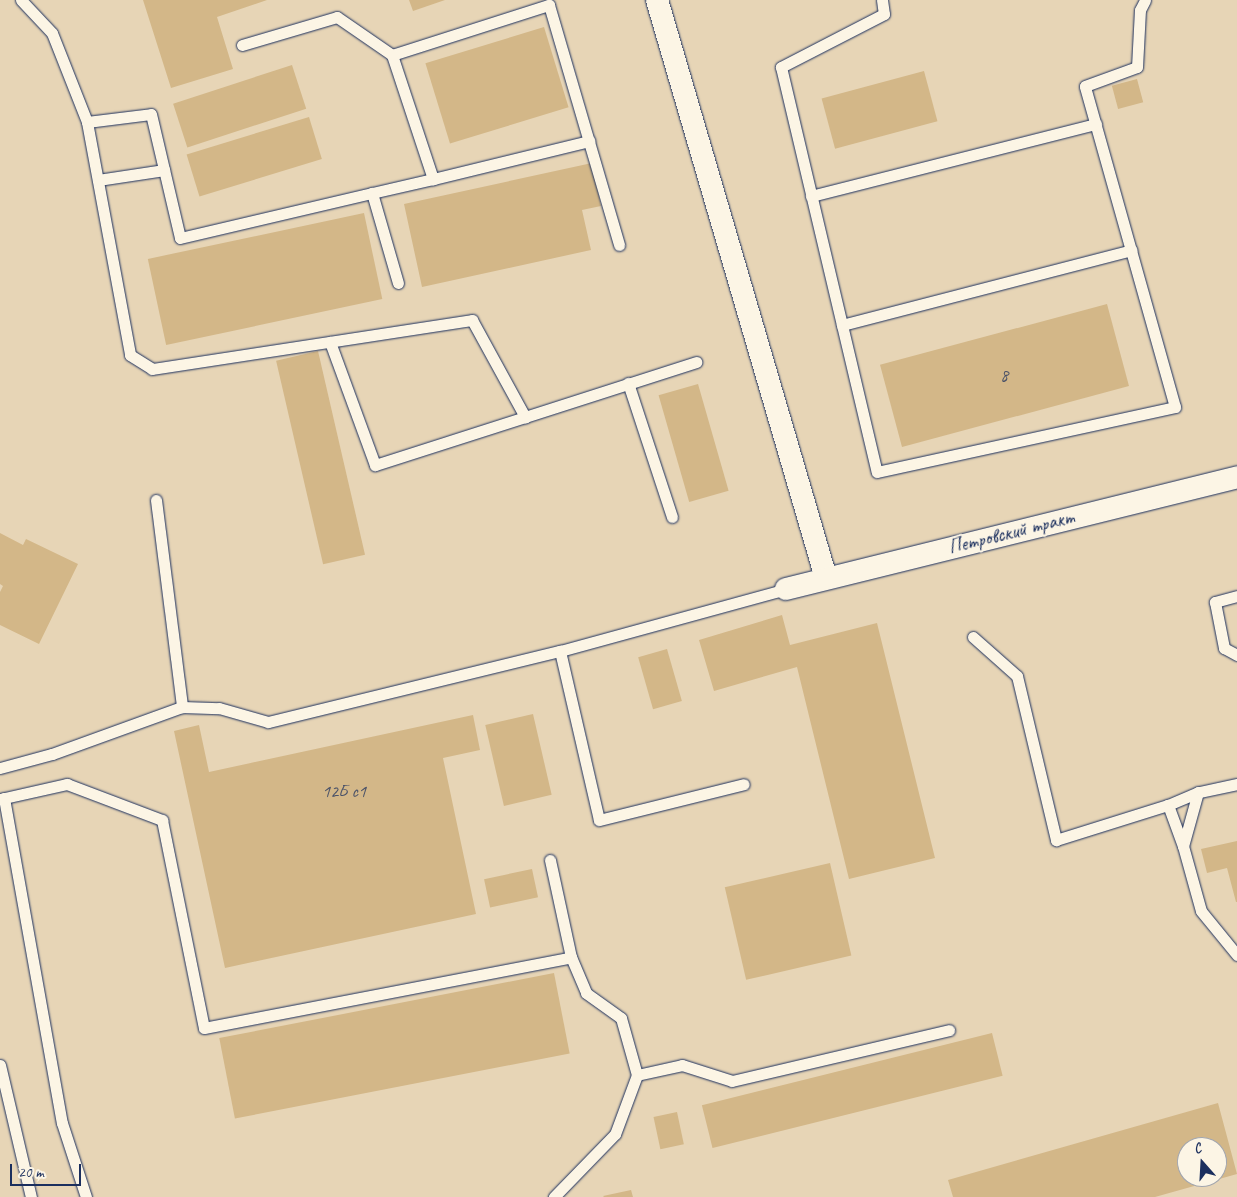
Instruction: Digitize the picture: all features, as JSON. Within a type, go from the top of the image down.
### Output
[{"type":"street","points":[[657,0],[826,578]]},
{"type":"street","name":"Петровский тракт","points":[[786,589],[1237,477]]},
{"type":"lane","points":[[21,0],[52,33],[87,122],[130,355],[152,369],[472,320],[525,416]]},
{"type":"lane","points":[[882,0],[884,14],[781,67],[877,472],[1175,407],[1085,86],[1137,67],[1140,10],[1145,0]]},
{"type":"lane","points":[[392,55],[549,5],[619,245]]},
{"type":"lane","points":[[242,45],[337,16],[392,55],[433,180]]},
{"type":"lane","points":[[87,122],[151,114],[180,238],[433,180],[589,141]]},
{"type":"lane","points":[[811,196],[1096,124]]},
{"type":"lane","points":[[98,180],[164,170]]},
{"type":"lane","points":[[372,193],[398,283]]},
{"type":"lane","points":[[842,325],[1131,250]]},
{"type":"lane","points":[[330,342],[375,465],[696,362]]},
{"type":"lane","points":[[628,383],[672,517]]},
{"type":"lane","points":[[156,500],[182,707]]},
{"type":"lane","points":[[0,768],[52,754],[182,707],[218,708],[268,722],[560,651],[786,589]]},
{"type":"lane","points":[[1237,596],[1215,602],[1224,648],[1237,655]]},
{"type":"lane","points":[[973,637],[1017,676],[1056,840],[1168,805],[1198,792],[1237,784]]},
{"type":"lane","points":[[560,651],[599,820],[744,784]]},
{"type":"lane","points":[[86,1197],[62,1122],[2,798],[66,784],[162,820],[204,1028],[571,957]]},
{"type":"lane","points":[[1183,846],[1198,792]]},
{"type":"lane","points":[[1168,805],[1183,846],[1201,911],[1237,955]]},
{"type":"lane","points":[[550,860],[571,957],[586,993],[621,1018],[637,1075],[615,1134],[554,1197]]},
{"type":"lane","points":[[637,1075],[682,1065],[732,1081],[950,1030]]},
{"type":"lane","points":[[0,1065],[31,1197]]},
{"type":"shaded area","points":[[0,0],[1237,0],[1237,1197],[0,1197]]},
{"type":"building","points":[[143,0],[267,0],[217,17],[233,69],[171,88]]},
{"type":"building","points":[[409,0],[445,0],[413,11]]},
{"type":"building","points":[[544,27],[569,107],[450,144],[425,63]]},
{"type":"building","points":[[292,65],[306,109],[187,147],[173,104]]},
{"type":"building","points":[[924,71],[937,121],[835,149],[822,98]]},
{"type":"building","points":[[1137,79],[1143,102],[1118,109],[1112,86]]},
{"type":"building","points":[[309,117],[322,159],[199,197],[187,154]]},
{"type":"building","points":[[592,163],[601,206],[582,210],[591,250],[422,287],[404,204]]},
{"type":"building","points":[[364,213],[382,299],[166,345],[148,259]]},
{"type":"building","points":[[1107,304],[1129,386],[902,447],[880,365]]},
{"type":"building","points":[[318,351],[365,555],[323,564],[276,361]]},
{"type":"building","points":[[698,384],[729,491],[689,502],[659,395]]},
{"type":"building","points":[[0,533],[23,545],[26,539],[78,564],[39,644],[0,625],[0,592],[3,586],[0,584]]},
{"type":"building","points":[[782,615],[790,645],[877,623],[935,858],[849,879],[797,667],[714,691],[699,640]]},
{"type":"building","points":[[667,649],[682,701],[653,709],[638,657]]},
{"type":"building","points":[[533,714],[552,795],[504,806],[485,725]]},
{"type":"building","points":[[473,715],[480,750],[443,758],[476,914],[225,968],[174,731],[199,725],[209,772]]},
{"type":"building","points":[[1237,841],[1236,902],[1227,868],[1207,873],[1201,849]]},
{"type":"building","points":[[830,863],[851,956],[746,980],[725,887]]},
{"type":"building","points":[[532,869],[538,897],[490,908],[484,879]]},
{"type":"building","points":[[554,973],[570,1053],[235,1119],[219,1038]]},
{"type":"building","points":[[992,1033],[1003,1076],[713,1148],[702,1105]]},
{"type":"building","points":[[1218,1103],[1237,1174],[1227,1177],[1227,1137],[1177,1137],[1177,1187],[1191,1187],[1155,1197],[953,1197],[948,1180]]},
{"type":"building","points":[[677,1112],[684,1144],[660,1149],[654,1117]]},
{"type":"building","points":[[631,1190],[633,1197],[603,1196]]}]
